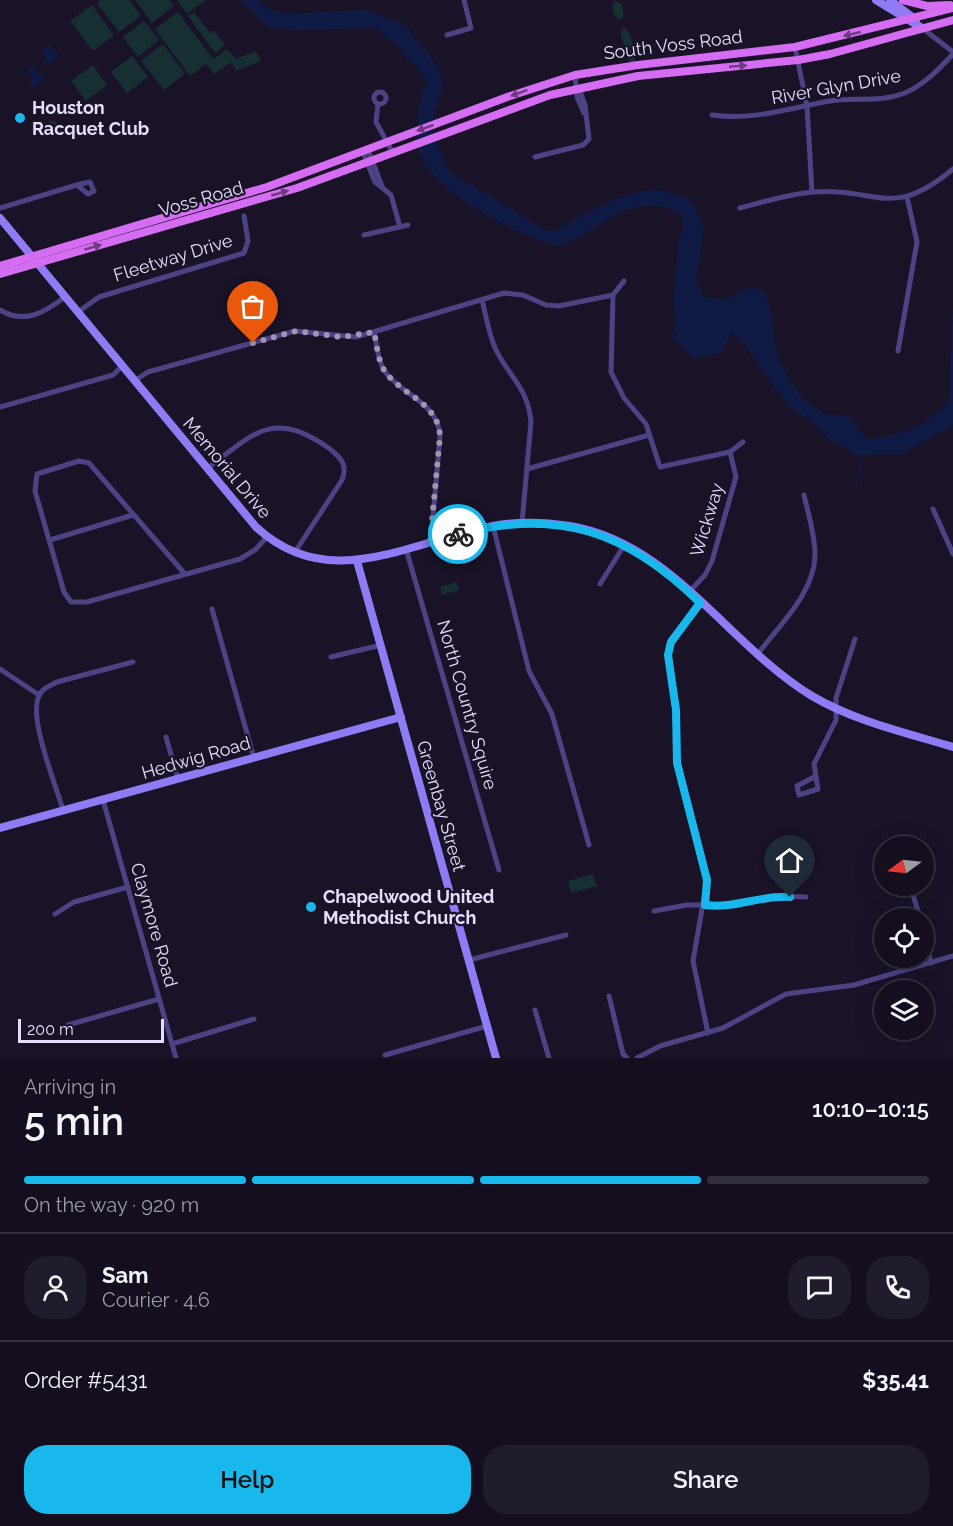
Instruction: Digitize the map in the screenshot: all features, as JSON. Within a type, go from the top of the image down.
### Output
[{"type":"main road","points":[[903,0],[927,6],[953,6]]},
{"type":"main road","name":"South Voss Road","points":[[404,136],[575,75],[710,56],[795,47],[912,19],[953,6]]},
{"type":"main road","name":"South Voss Road","points":[[408,148],[509,110],[578,88],[638,76],[798,60],[830,54],[953,20]]},
{"type":"main road","points":[[710,56],[711,69]]},
{"type":"main road","points":[[497,101],[509,110]]},
{"type":"main road","name":"Voss Road","points":[[0,274],[318,169],[404,136]]},
{"type":"main road","name":"Voss Road","points":[[154,224],[212,213],[322,179],[408,148]]},
{"type":"main road","points":[[318,169],[322,179]]},
{"type":"main road","points":[[209,204],[212,213]]},
{"type":"main road","name":"Voss Road","points":[[0,266],[34,261]]},
{"type":"street","points":[[447,36],[471,28],[464,0]]},
{"type":"street","points":[[876,0],[912,19]]},
{"type":"street","points":[[890,0],[953,53]]},
{"type":"street","points":[[795,47],[807,106],[812,192]]},
{"type":"street","name":"River Glyn Drive","points":[[712,115],[741,118],[831,101],[881,98],[907,92],[930,78],[953,53]]},
{"type":"street","points":[[535,156],[583,145],[590,139],[582,93],[578,88],[575,75]]},
{"type":"street","points":[[378,104],[376,122],[393,153]]},
{"type":"street","points":[[365,151],[382,187],[392,195],[400,226]]},
{"type":"street","points":[[740,208],[812,192],[842,193],[880,200],[907,197],[932,186],[953,169]]},
{"type":"street","points":[[0,208],[76,185]]},
{"type":"street","points":[[898,351],[917,242],[907,197]]},
{"type":"street","name":"Fleetway Drive","points":[[78,312],[99,297],[244,253],[248,241],[244,216]]},
{"type":"street","name":"Memorial Drive","points":[[0,218],[134,381],[267,537],[295,552],[327,561],[357,561],[492,526],[522,522],[572,526],[625,544],[650,560],[689,592],[757,655],[813,697],[894,729],[953,747]]},
{"type":"street","points":[[364,235],[408,225]]},
{"type":"street","points":[[624,280],[613,295],[611,372],[624,398],[646,424],[660,467],[730,452],[742,442]]},
{"type":"street","points":[[134,381],[148,372],[296,331],[341,337],[374,332],[504,293],[523,295],[546,305],[559,306],[613,295]]},
{"type":"street","points":[[0,310],[13,316],[32,316],[47,310],[65,297]]},
{"type":"street","points":[[482,300],[496,350],[524,391],[529,407],[522,522]]},
{"type":"street","points":[[374,332],[385,372],[429,409],[438,421],[440,436],[430,542]]},
{"type":"street","points":[[0,407],[112,375],[122,366]]},
{"type":"street","points":[[208,468],[251,434],[271,429],[300,430],[339,456],[345,467],[342,480],[295,552]]},
{"type":"street","points":[[527,469],[649,435]]},
{"type":"street","name":"Wickway","points":[[689,592],[712,561],[736,477],[730,452]]},
{"type":"street","points":[[184,573],[84,461],[41,471],[34,478],[64,592],[71,602],[87,602],[248,555],[267,537]]},
{"type":"street","points":[[757,655],[806,590],[812,576],[815,549],[804,495]]},
{"type":"street","points":[[933,509],[953,554]]},
{"type":"street","points":[[50,540],[133,515]]},
{"type":"street","points":[[492,526],[529,671],[552,714],[589,845]]},
{"type":"street","points":[[600,584],[625,544]]},
{"type":"street","name":"North Country Squire","points":[[406,549],[499,870]]},
{"type":"street","name":"Greenbay Street","points":[[357,561],[496,1058]]},
{"type":"street","points":[[700,603],[671,642],[668,655],[676,710],[677,763],[707,880],[705,905],[693,961],[708,1033]]},
{"type":"street","points":[[212,609],[254,758]]},
{"type":"street","points":[[814,777],[814,764],[836,720],[836,698],[855,639]]},
{"type":"street","points":[[331,657],[381,645]]},
{"type":"street","points":[[63,810],[36,716],[39,695],[46,687],[57,682],[133,662]]},
{"type":"street","points":[[0,669],[39,695]]},
{"type":"street","name":"Hedwig Road","points":[[0,828],[401,717]]},
{"type":"street","points":[[166,737],[178,779]]},
{"type":"street","name":"Claymore Road","points":[[103,800],[176,1058]]},
{"type":"street","points":[[55,914],[74,902],[128,887]]},
{"type":"street","points":[[654,911],[678,906],[733,906],[773,896],[806,897]]},
{"type":"street","points":[[468,960],[566,935]]},
{"type":"street","points":[[934,962],[953,956]]},
{"type":"street","points":[[637,1058],[660,1046],[708,1033],[739,1021],[786,994],[854,985],[914,968]]},
{"type":"street","points":[[609,996],[623,1054],[627,1058]]},
{"type":"street","points":[[68,1025],[159,999]]},
{"type":"street","points":[[535,1010],[549,1058]]},
{"type":"street","points":[[172,1044],[254,1019]]},
{"type":"street","points":[[384,1055],[487,1026]]},
{"type":"green space","points":[[100,0],[129,0],[141,16],[119,32],[97,3]]},
{"type":"green space","points":[[135,0],[169,0],[174,6],[152,23]]},
{"type":"green space","points":[[177,0],[206,0],[187,14]]},
{"type":"green space","points":[[615,1],[621,3],[624,15],[621,20],[615,17],[612,6]]},
{"type":"green space","points":[[92,5],[114,35],[93,51],[70,21]]},
{"type":"green space","points":[[178,12],[213,59],[227,49],[236,59],[256,51],[261,61],[236,71],[232,62],[214,74],[206,64],[190,76],[155,29]]},
{"type":"green space","points":[[194,12],[210,33],[214,30],[225,45],[215,53],[188,16]]},
{"type":"green space","points":[[144,21],[159,40],[138,57],[123,37]]},
{"type":"green space","points":[[625,27],[634,48],[635,62],[629,62],[620,32]]},
{"type":"green space","points":[[163,44],[185,74],[164,90],[141,61]]},
{"type":"green space","points":[[132,56],[148,77],[127,93],[111,72]]},
{"type":"green space","points":[[93,65],[107,85],[86,101],[71,81]]},
{"type":"green space","points":[[52,121],[57,123],[59,128],[57,133],[52,135],[47,133],[45,128],[47,123]]},
{"type":"green space","points":[[457,582],[459,590],[442,595],[440,587]]},
{"type":"green space","points":[[593,874],[597,886],[571,893],[568,881]]},
{"type":"water","points":[[241,0],[259,0],[269,9],[283,14],[365,10],[404,24],[439,67],[443,86],[433,118],[432,132],[449,171],[544,229],[555,231],[604,205],[644,191],[668,192],[691,199],[704,228],[696,279],[702,297],[725,300],[752,286],[765,293],[770,307],[774,341],[788,378],[810,404],[829,415],[848,416],[867,439],[912,429],[922,424],[949,401],[953,300],[953,425],[902,454],[858,455],[826,438],[820,429],[791,407],[733,332],[721,353],[694,359],[671,337],[676,326],[674,301],[678,244],[683,227],[681,214],[664,207],[648,205],[634,208],[620,213],[562,245],[548,243],[509,227],[467,203],[434,176],[425,165],[419,146],[418,123],[421,99],[427,80],[399,48],[376,28],[287,30],[268,27]]},
{"type":"water","points":[[49,44],[59,57],[49,64],[41,50]]},
{"type":"water","points":[[33,66],[45,80],[32,88],[30,85],[33,76],[28,73],[27,69]]},
{"type":"waterway","points":[[856,488],[863,454]]},
{"type":"way so far","points":[[253,343],[296,331],[341,337],[356,337],[374,332],[385,372],[429,409],[440,428],[430,542],[458,534]]},
{"type":"place","name":"Houston Racquet Club","points":[[20,118]]},
{"type":"place","name":"Chapelwood United Methodist Church","points":[[311,907]]},
{"type":"route","points":[[458,534],[522,522],[572,526],[593,531],[625,544],[650,560],[700,603],[671,642],[668,655],[676,710],[677,763],[707,880],[705,905],[733,906],[773,896],[790,897]]}]
